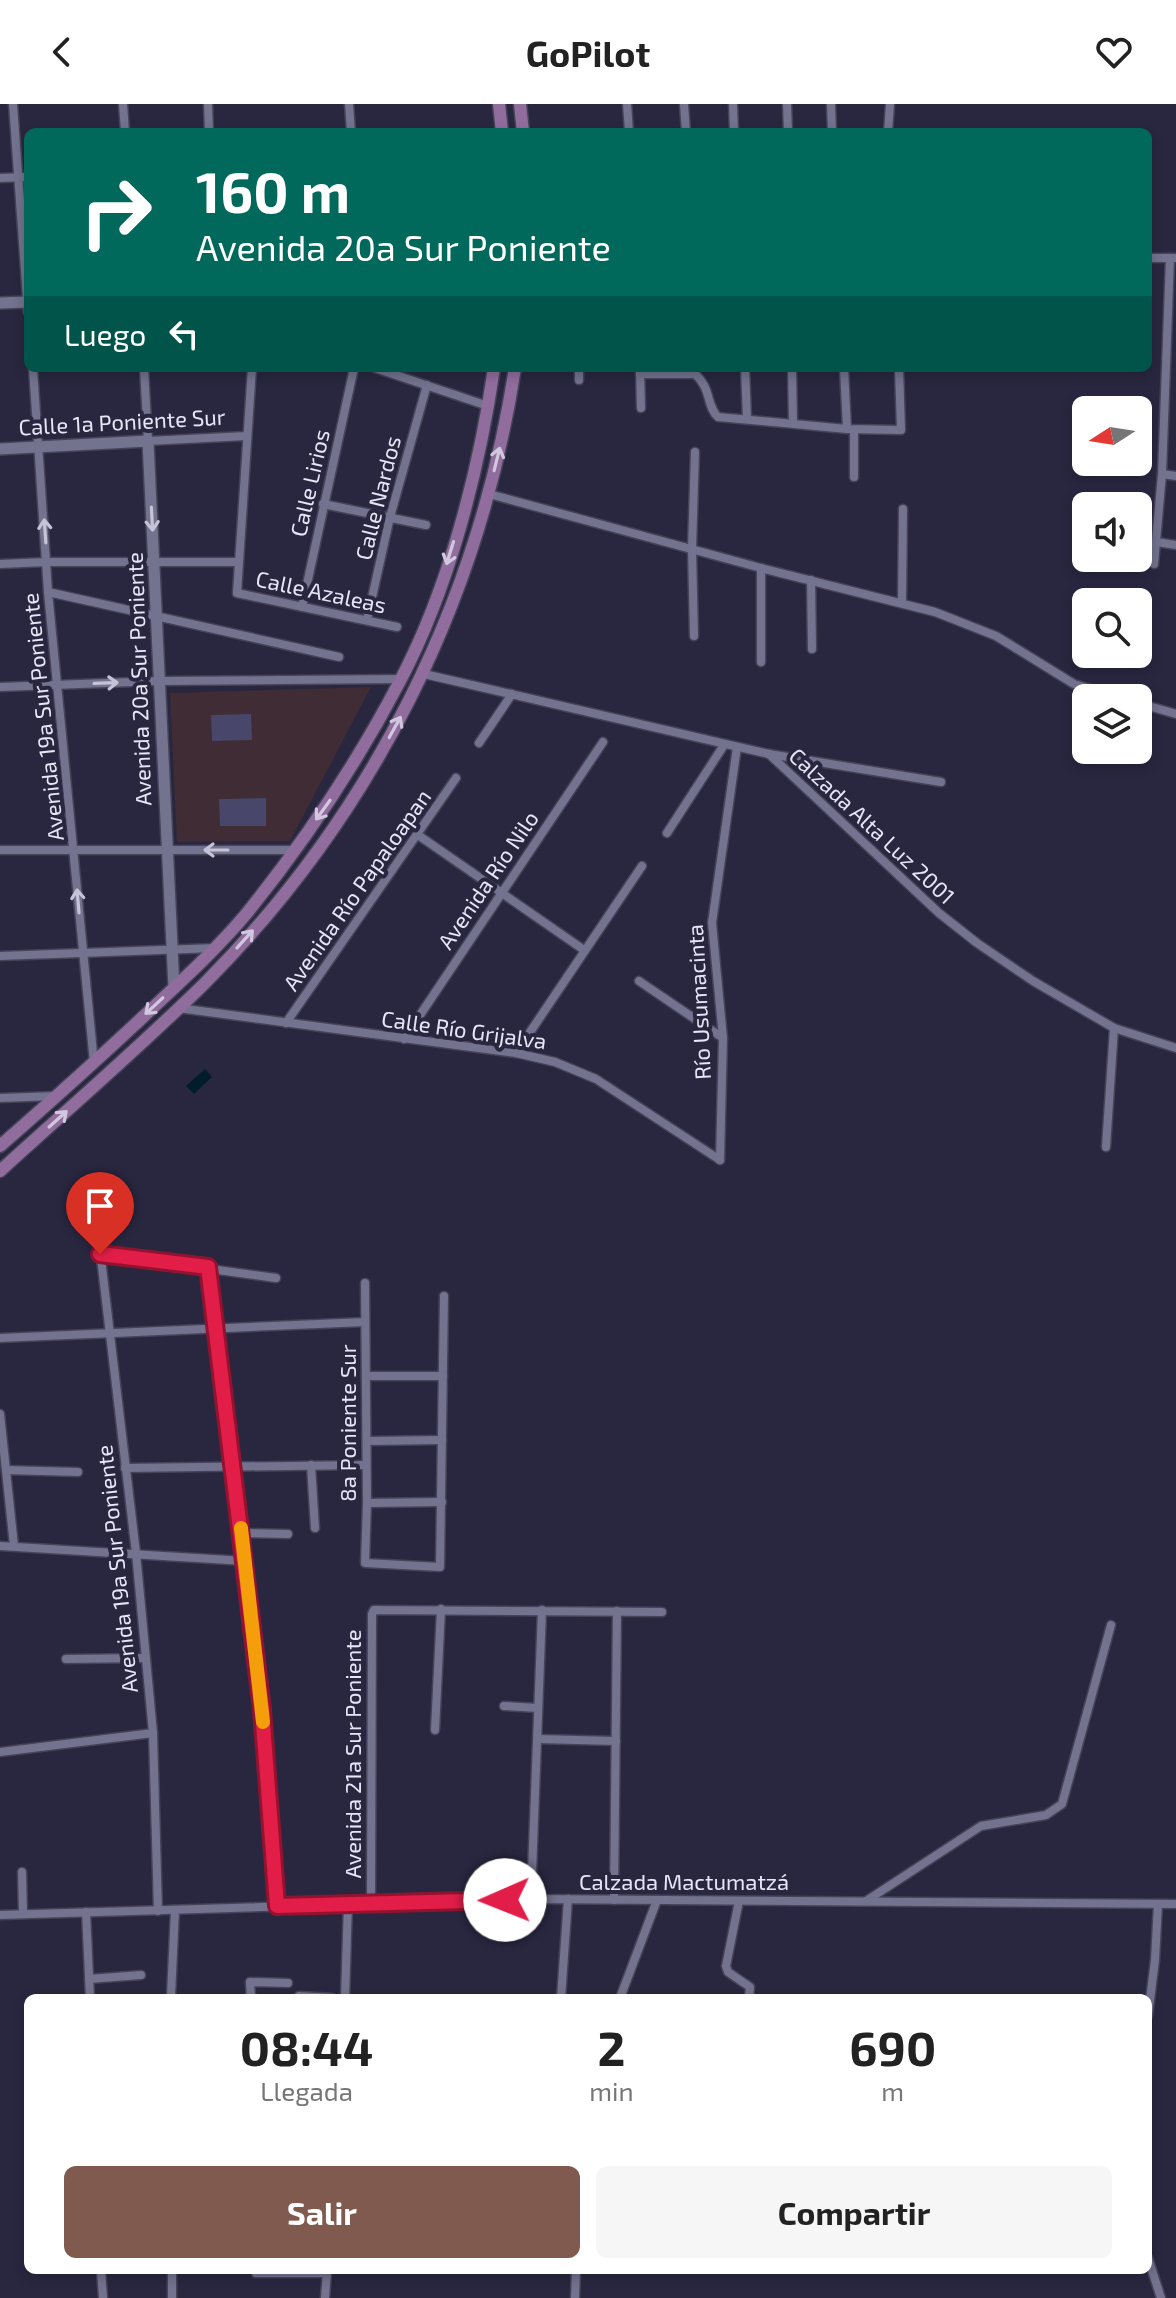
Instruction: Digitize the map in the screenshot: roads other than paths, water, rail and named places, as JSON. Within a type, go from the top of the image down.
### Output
[{"type":"main road","points":[[499,104],[502,128]]},
{"type":"main road","points":[[520,104],[523,128]]},
{"type":"main road","points":[[0,1146],[94,1063],[215,948],[247,913],[337,791],[401,679],[445,569],[467,501],[493,372]]},
{"type":"main road","points":[[0,1171],[214,973],[284,895],[347,809],[424,674],[463,579],[489,494],[507,421],[514,372]]},
{"type":"street","points":[[13,104],[24,260]]},
{"type":"street","points":[[123,104],[125,128]]},
{"type":"street","points":[[208,104],[209,128]]},
{"type":"street","points":[[349,104],[351,128]]},
{"type":"street","points":[[627,104],[629,128]]},
{"type":"street","points":[[684,104],[686,128]]},
{"type":"street","points":[[733,104],[734,128]]},
{"type":"street","points":[[787,104],[788,128]]},
{"type":"street","points":[[831,104],[832,128]]},
{"type":"street","points":[[888,128],[890,104]]},
{"type":"street","points":[[0,178],[24,177]]},
{"type":"street","points":[[1152,258],[1173,258],[1172,326],[1154,564]]},
{"type":"street","points":[[0,303],[24,302]]},
{"type":"street","name":"Avenida 19a Sur Poniente","points":[[33,372],[48,592],[94,1063]]},
{"type":"street","name":"Avenida 20a Sur Poniente","points":[[144,372],[174,988]]},
{"type":"street","points":[[0,564],[239,562],[252,372]]},
{"type":"street","name":"Calle Lirios","points":[[302,607],[353,372]]},
{"type":"street","points":[[387,372],[488,406]]},
{"type":"street","points":[[579,372],[579,380]]},
{"type":"street","points":[[640,372],[641,408]]},
{"type":"street","points":[[696,372],[708,389],[713,413],[718,417],[850,429],[901,430],[899,372]]},
{"type":"street","points":[[745,372],[747,418]]},
{"type":"street","points":[[792,372],[793,422]]},
{"type":"street","points":[[844,372],[854,477]]},
{"type":"street","name":"Calle Nardos","points":[[367,620],[390,517],[427,385]]},
{"type":"street","points":[[1164,401],[1176,401]]},
{"type":"street","name":"Calle 1a Poniente Sur","points":[[0,449],[246,436]]},
{"type":"street","points":[[694,636],[692,549],[695,452]]},
{"type":"street","points":[[1162,474],[1176,476]]},
{"type":"street","points":[[489,494],[963,621],[996,636],[1074,684]]},
{"type":"street","points":[[323,504],[426,525]]},
{"type":"street","points":[[902,603],[903,509]]},
{"type":"street","points":[[1157,542],[1176,545]]},
{"type":"street","name":"Calle Azaleas","points":[[239,562],[237,593],[397,627]]},
{"type":"street","points":[[761,568],[761,662]]},
{"type":"street","points":[[811,580],[812,649]]},
{"type":"street","points":[[48,592],[339,657]]},
{"type":"street","name":"Calzada Alta Luz 2001","points":[[424,674],[769,754],[939,913],[977,943],[1033,981],[1114,1028],[1176,1048]]},
{"type":"street","points":[[0,687],[159,681],[401,679]]},
{"type":"street","points":[[479,743],[512,694]]},
{"type":"street","points":[[1152,707],[1176,714]]},
{"type":"street","name":"Avenida Río Nilo","points":[[404,1039],[603,742]]},
{"type":"street","points":[[667,833],[724,745]]},
{"type":"street","name":"Río Usumacinta","points":[[720,1160],[723,1038],[712,914],[737,747]]},
{"type":"street","points":[[769,754],[941,782]]},
{"type":"street","name":"Avenida Río Papaloapan","points":[[286,1023],[456,778]]},
{"type":"street","points":[[418,835],[584,950]]},
{"type":"street","points":[[0,850],[294,850]]},
{"type":"street","points":[[516,1053],[642,866]]},
{"type":"street","points":[[0,956],[215,948]]},
{"type":"street","points":[[639,981],[723,1038]]},
{"type":"street","name":"Calle Río Grijalva","points":[[178,1008],[516,1053],[555,1062],[596,1079],[720,1160]]},
{"type":"street","points":[[1106,1147],[1114,1028]]},
{"type":"street","points":[[0,1098],[57,1096]]},
{"type":"street","name":"Avenida 19a Sur Poniente","points":[[97,1225],[136,1553],[153,1733],[158,1911]]},
{"type":"street","points":[[100,1254],[276,1278]]},
{"type":"street","points":[[208,1267],[262,1710],[277,1906]]},
{"type":"street","name":"8a Poniente Sur","points":[[365,1283],[365,1563],[440,1567],[442,1502]]},
{"type":"street","points":[[367,1503],[442,1502],[444,1296]]},
{"type":"street","points":[[0,1338],[365,1322]]},
{"type":"street","points":[[366,1376],[443,1376]]},
{"type":"street","points":[[0,1414],[14,1546]]},
{"type":"street","points":[[367,1441],[442,1440]]},
{"type":"street","points":[[311,1465],[315,1528]]},
{"type":"street","points":[[125,1468],[366,1465]]},
{"type":"street","points":[[6,1470],[78,1472]]},
{"type":"street","points":[[242,1533],[288,1534]]},
{"type":"street","points":[[0,1546],[245,1561]]},
{"type":"street","name":"Avenida 21a Sur Poniente","points":[[371,1902],[372,1614],[378,1609],[441,1609]]},
{"type":"street","points":[[435,1730],[441,1609],[662,1612]]},
{"type":"street","points":[[531,1899],[542,1610]]},
{"type":"street","points":[[614,1900],[617,1611]]},
{"type":"street","points":[[865,1901],[981,1826],[1046,1815],[1062,1804],[1111,1625]]},
{"type":"street","points":[[66,1659],[145,1658]]},
{"type":"street","points":[[504,1706],[538,1708]]},
{"type":"street","points":[[0,1752],[153,1733]]},
{"type":"street","points":[[538,1739],[616,1741]]},
{"type":"street","points":[[22,1872],[23,1914]]},
{"type":"street","name":"Calzada Mactumatzá","points":[[0,1915],[531,1899],[1176,1904]]},
{"type":"street","points":[[561,1994],[568,1899]]},
{"type":"street","points":[[622,1994],[657,1900]]},
{"type":"street","points":[[739,1901],[726,1966],[728,1972],[750,1987],[749,1994]]},
{"type":"street","name":"Avenida 21a Sur Poniente","points":[[345,1994],[348,1903]]},
{"type":"street","points":[[1151,1994],[1158,1904]]},
{"type":"street","points":[[171,1994],[175,1910]]},
{"type":"street","points":[[86,1912],[90,1994]]},
{"type":"street","points":[[89,1979],[141,1975]]},
{"type":"street","points":[[251,1994],[250,1982],[288,1983]]},
{"type":"street","points":[[1152,2270],[1161,2298]]},
{"type":"street","points":[[101,2274],[103,2298]]},
{"type":"street","points":[[172,2274],[172,2298]]},
{"type":"street","points":[[325,2298],[326,2274]]},
{"type":"street","points":[[575,2298],[576,2274]]},
{"type":"water","points":[[205,1069],[212,1077],[194,1094],[186,1086]]}]
